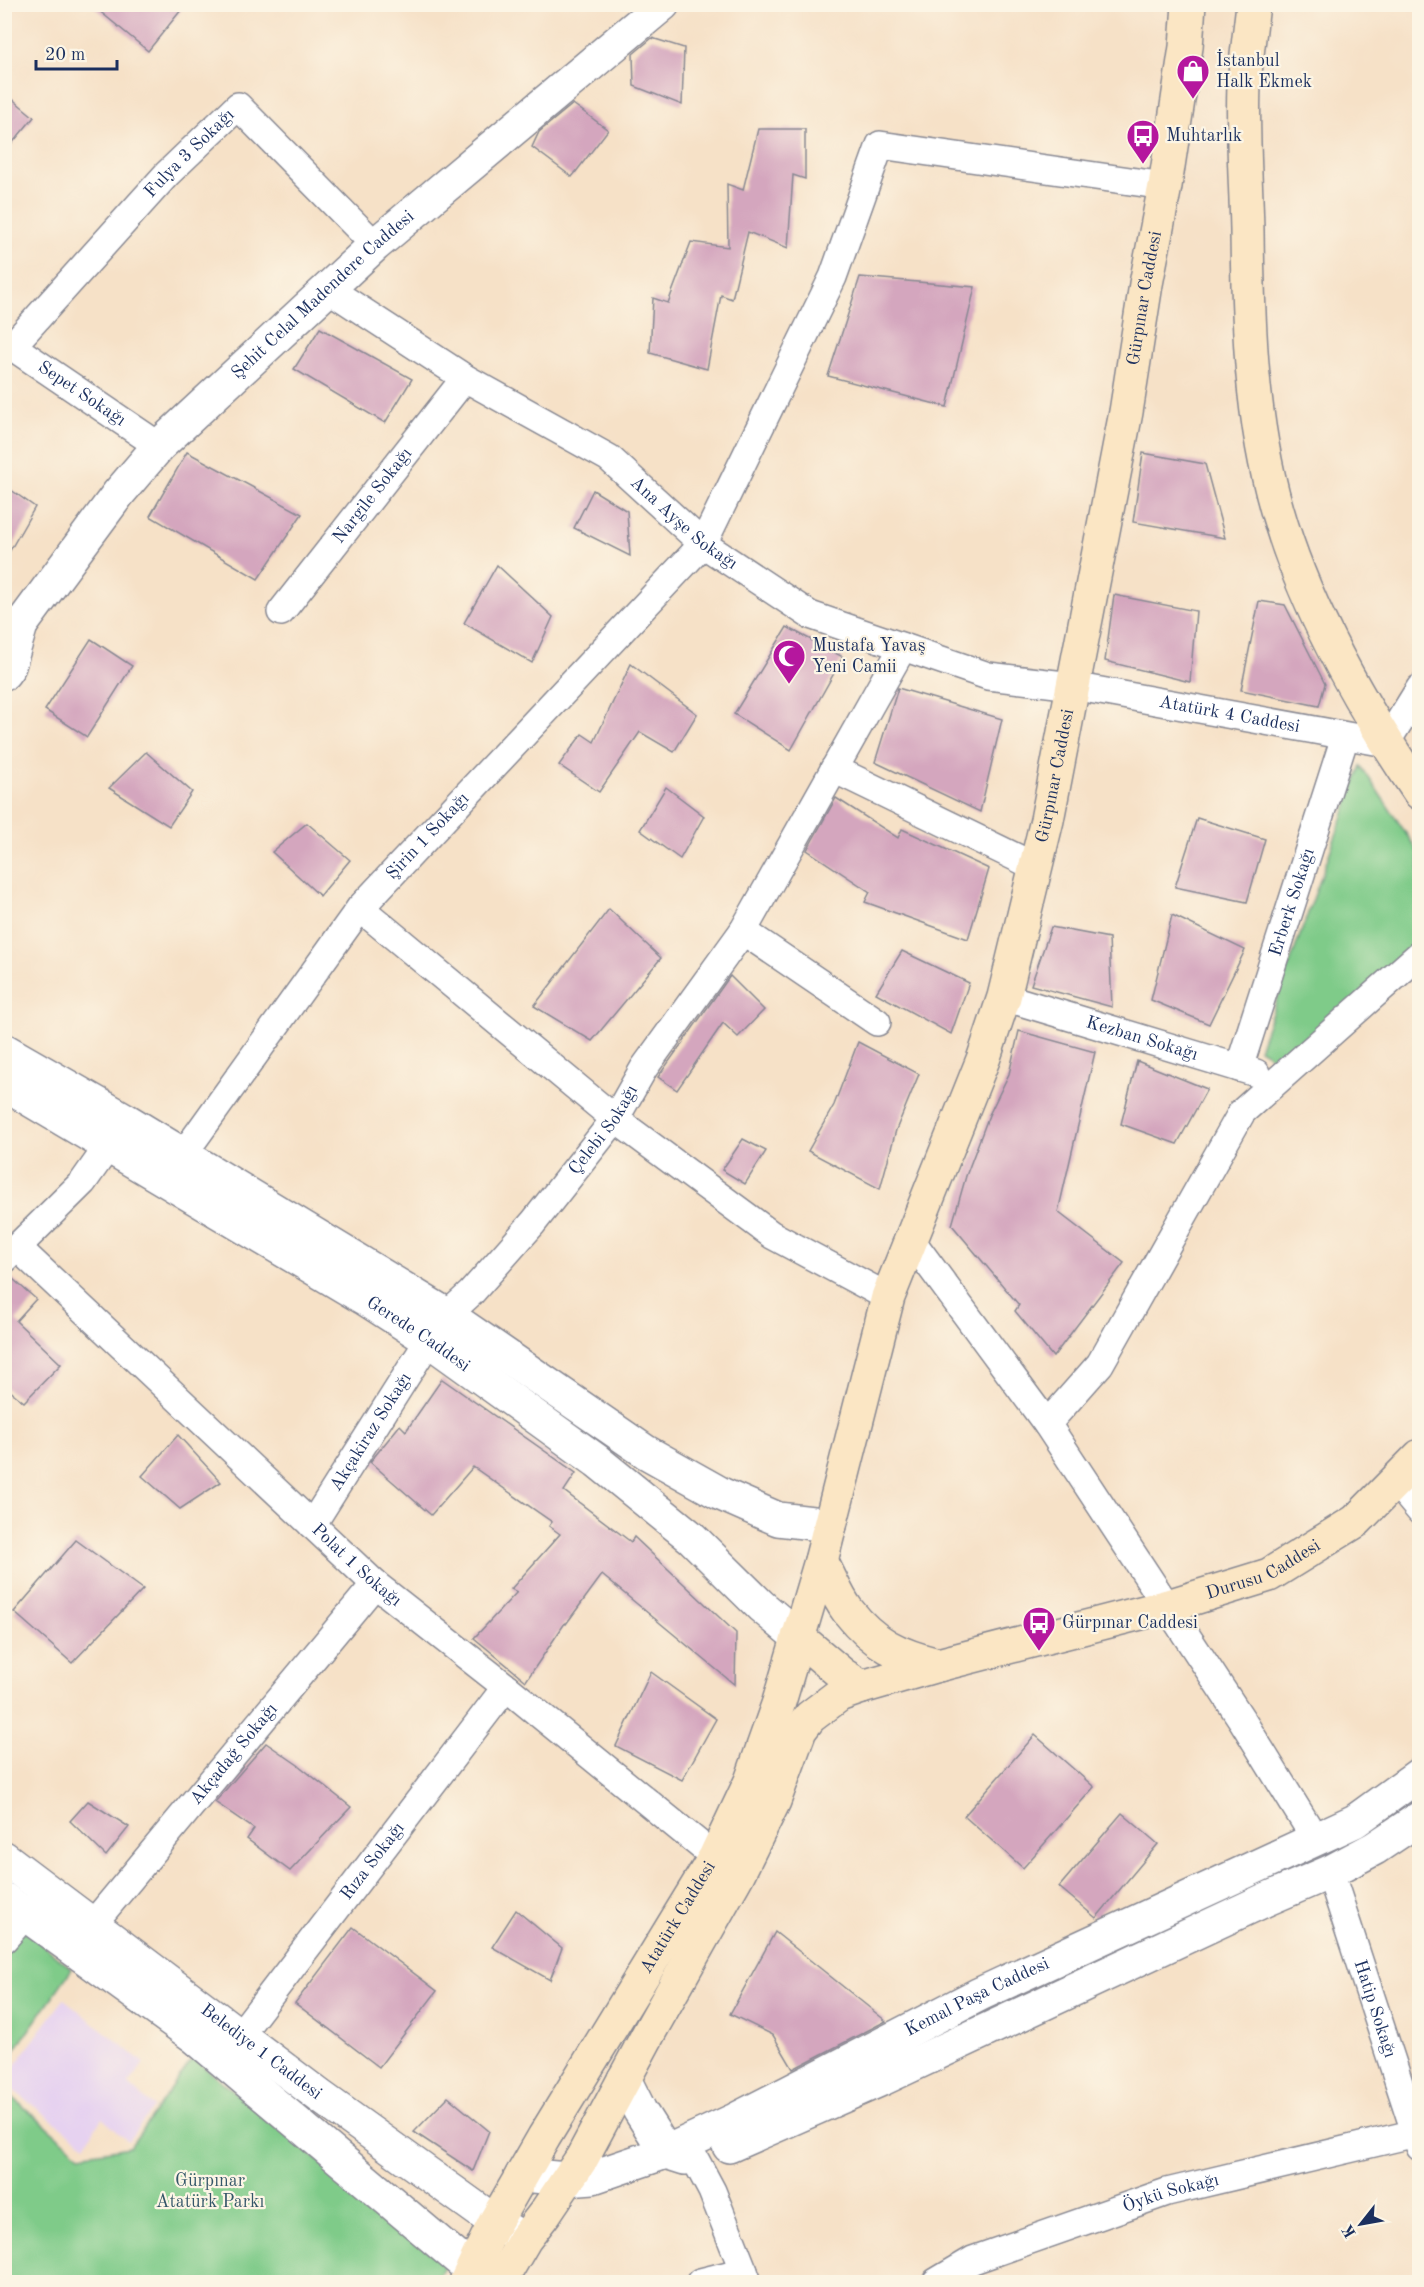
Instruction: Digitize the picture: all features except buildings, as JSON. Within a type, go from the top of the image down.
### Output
[{"type":"main road","name":"Gürpınar Caddesi","points":[[830,1525],[888,1297],[984,1057],[1004,997],[1036,867],[1126,412],[1194,10]]},
{"type":"main road","points":[[1248,10],[1244,86],[1248,326],[1260,433],[1277,509],[1299,575],[1339,657],[1386,743],[1419,793]]},
{"type":"main road","name":"Durusu Caddesi","points":[[938,1665],[1168,1606],[1269,1575],[1356,1521],[1419,1456]]},
{"type":"main road","name":"Atatürk Caddesi","points":[[481,2280],[495,2222],[544,2137],[715,1857],[751,1781],[779,1702],[830,1525]]},
{"type":"main road","points":[[821,1562],[847,1609],[868,1631],[892,1651],[938,1665]]},
{"type":"main road","points":[[798,1637],[843,1675],[862,1687]]},
{"type":"main road","name":"Atatürk Caddesi","points":[[481,2280],[525,2240],[582,2158],[737,1876],[774,1801],[800,1730],[824,1704],[840,1695],[938,1665]]},
{"type":"street","name":"Şehit Celal Madendere Caddesi","points":[[4,672],[9,666],[10,626],[159,446],[375,245],[663,4]]},
{"type":"street","name":"Fulya 3 Sokağı","points":[[8,344],[167,174],[238,106],[375,245]]},
{"type":"street","name":"Şirin 1 Sokağı","points":[[182,1156],[360,908],[703,544],[833,277],[880,145],[1165,186]]},
{"type":"street","name":"Ana Ayşe Sokağı","points":[[327,288],[465,378],[609,458],[703,544],[810,615],[988,676],[1073,686]]},
{"type":"street","name":"Sepet Sokağı","points":[[8,344],[159,446]]},
{"type":"street","name":"Nargile Sokağı","points":[[281,612],[465,378]]},
{"type":"street","name":"Çelebi Sokağı","points":[[438,1328],[533,1223],[615,1119],[644,1068],[743,930],[903,647]]},
{"type":"street","name":"Atatürk 4 Caddesi","points":[[1073,686],[1386,743]]},
{"type":"street","points":[[1386,743],[1419,688]]},
{"type":"street","name":"Erberk Sokağı","points":[[1239,1068],[1345,737]]},
{"type":"street","points":[[834,769],[1036,867]]},
{"type":"street","points":[[360,908],[615,1119],[771,1235],[888,1297]]},
{"type":"street","points":[[743,930],[877,1022]]},
{"type":"street","points":[[1047,1424],[1100,1364],[1242,1113],[1419,954]]},
{"type":"street","name":"Kezban Sokağı","points":[[1004,997],[1280,1080]]},
{"type":"street","name":"Gerede Caddesi","points":[[4,1050],[117,1132],[364,1298],[438,1328],[692,1538],[761,1606],[798,1637]]},
{"type":"street","name":"Gerede Caddesi","points":[[4,1084],[117,1132],[182,1156],[438,1328],[721,1494],[778,1519],[830,1525]]},
{"type":"street","points":[[11,1253],[83,1182],[117,1132]]},
{"type":"street","points":[[911,1240],[1047,1424],[1168,1606],[1316,1840],[1330,1872]]},
{"type":"street","name":"Polat 1 Sokağı","points":[[11,1253],[312,1524],[375,1584],[715,1857]]},
{"type":"street","name":"Akçakiraz Sokağı","points":[[312,1524],[438,1328]]},
{"type":"street","points":[[1395,1481],[1419,1510]]},
{"type":"street","name":"Akçadağ Sokağı","points":[[92,1924],[375,1584]]},
{"type":"street","name":"Rıza Sokağı","points":[[239,2036],[506,1687]]},
{"type":"street","name":"Kemal Paşa Caddesi","points":[[522,2175],[567,2179],[593,2177],[681,2156],[735,2120],[980,1994],[1355,1821],[1419,1774]]},
{"type":"street","name":"Kemal Paşa Caddesi","points":[[545,2213],[681,2156],[893,2074],[1267,1899],[1330,1872],[1375,1848],[1419,1818]]},
{"type":"street","name":"Belediye 1 Caddesi","points":[[5,1860],[239,2036],[495,2222],[525,2240]]},
{"type":"street","name":"Hatip Sokağı","points":[[1330,1872],[1418,2140]]},
{"type":"street","name":"Belediye 1 Caddesi","points":[[11,1918],[195,2037],[481,2280]]},
{"type":"street","points":[[624,2079],[640,2111],[712,2191],[746,2277],[700,2283]]},
{"type":"street","name":"Öykü Sokağı","points":[[936,2283],[973,2260],[1167,2192],[1418,2140]]},
{"type":"shaded area","points":[[64,1999],[144,2063],[129,2084],[154,2107],[128,2141],[102,2118],[85,2145],[5,2084],[5,2079]]},
{"type":"green space","points":[[1361,766],[1419,853],[1419,944],[1288,1066],[1259,1049]]},
{"type":"green space","points":[[5,1914],[72,1969],[5,2064]]},
{"type":"green space","name":"Gürpınar Atatürk Parkı","points":[[193,2058],[445,2264],[436,2282],[5,2282],[4,2090],[80,2155],[130,2147]]},
{"type":"place","name":"İstanbul Halk Ekmek","points":[[1193,100]]},
{"type":"place","name":"Muhtarlık","points":[[1143,165]]},
{"type":"place","name":"Mustafa Yavaş Yeni Camii","points":[[789,685]]},
{"type":"place","name":"Gürpınar Caddesi","points":[[1039,1652]]}]
